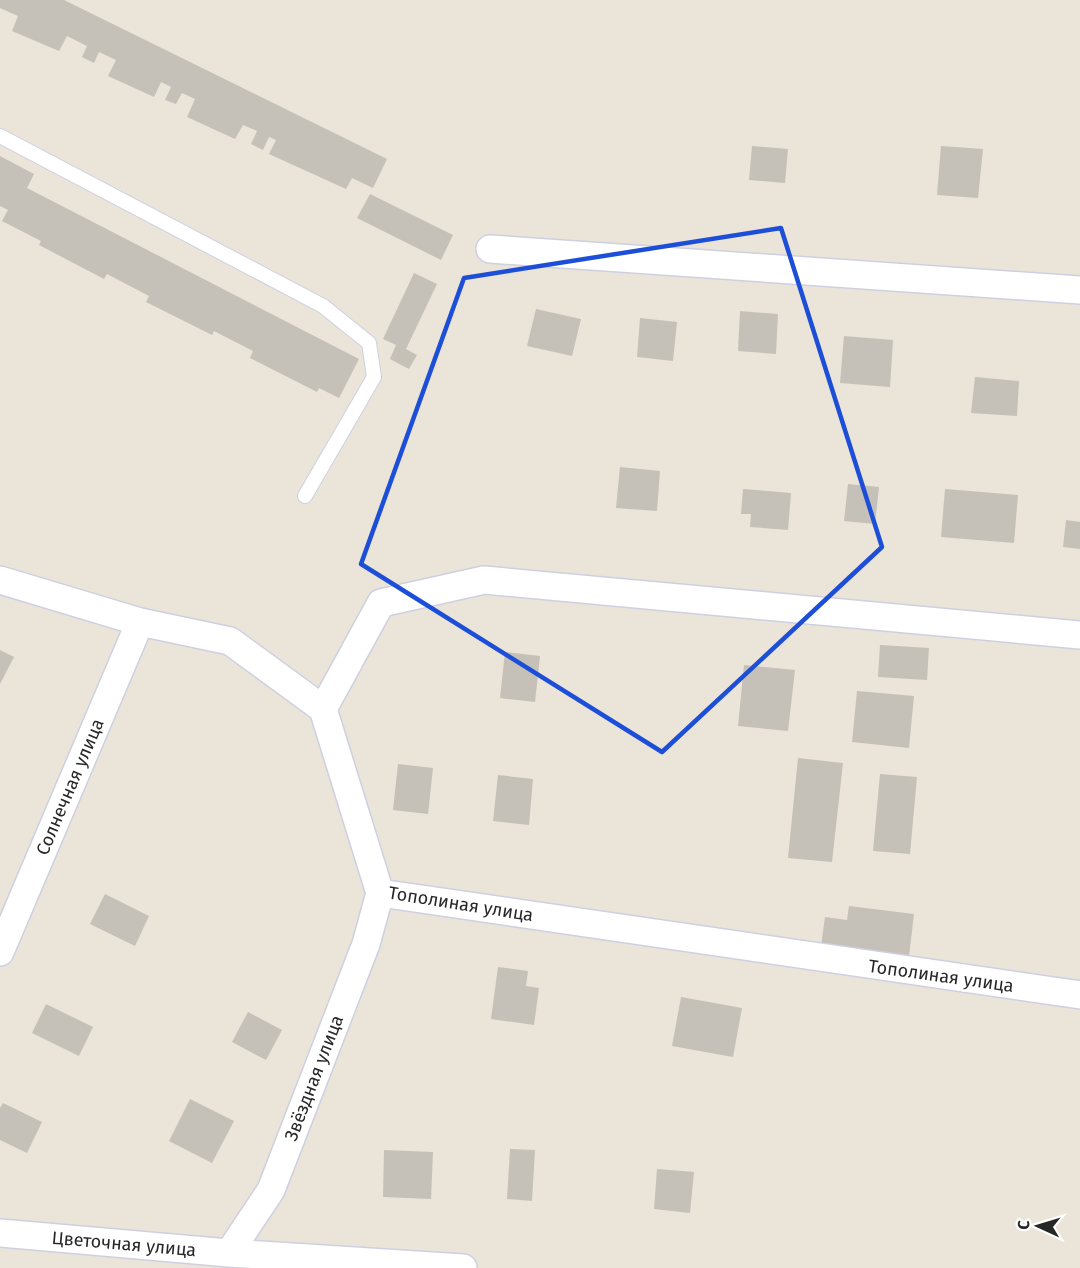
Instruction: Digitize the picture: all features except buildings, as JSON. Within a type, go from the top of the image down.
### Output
[{"type":"street","points":[[490,249],[1080,290]]},
{"type":"street","points":[[0,580],[140,622],[230,642],[322,709],[381,603],[484,580],[1080,636]]},
{"type":"street","name":"Солнечная улица","points":[[0,952],[140,622]]},
{"type":"street","name":"Тополиная улица","points":[[322,709],[380,893],[1080,995]]},
{"type":"street","name":"Звёздная улица","points":[[229,1253],[271,1190],[366,944],[380,893]]},
{"type":"street","name":"Цветочная улица","points":[[0,1233],[229,1253],[463,1268]]},
{"type":"lane","points":[[0,136],[323,306],[369,343],[374,377],[305,496]]},
{"type":"highlighted area","points":[[781,228],[882,547],[662,752],[361,564],[464,278]]}]
